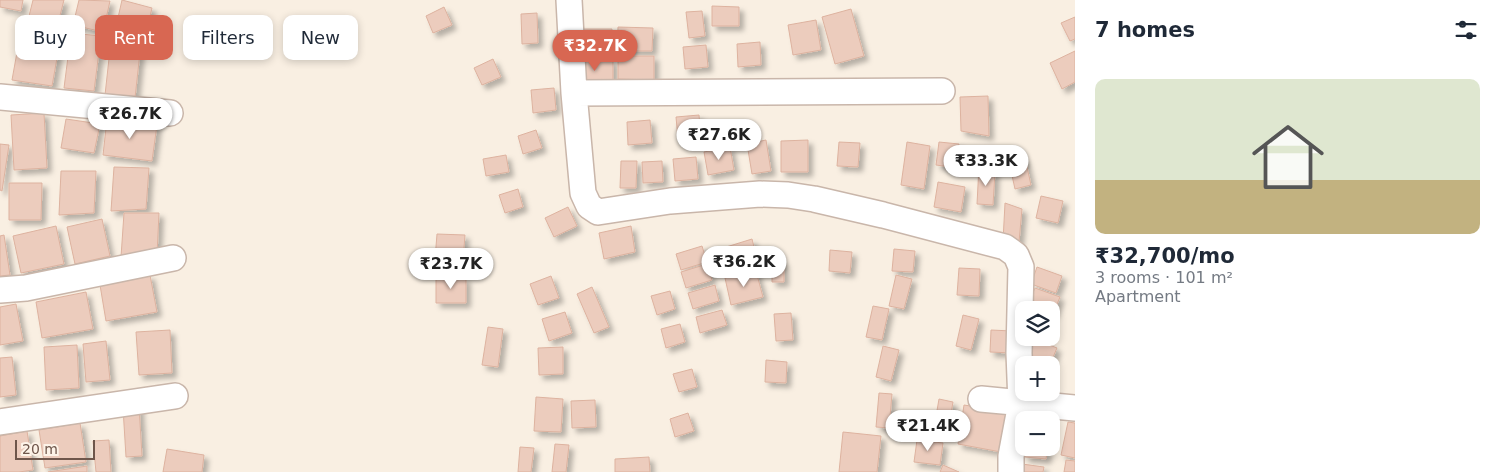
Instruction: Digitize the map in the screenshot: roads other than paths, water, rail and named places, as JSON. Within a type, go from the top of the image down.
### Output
[{"type":"street","points":[[569,0],[574,93],[583,193],[589,206],[598,212],[670,201],[760,194],[788,195],[883,215],[1005,248],[1016,255],[1021,267],[1019,353],[1021,403],[1011,456],[1011,472]]},
{"type":"street","points":[[574,93],[942,91]]},
{"type":"street","points":[[0,97],[170,113]]},
{"type":"street","points":[[0,290],[26,288],[173,258]]},
{"type":"street","points":[[0,422],[175,396]]},
{"type":"street","points":[[981,399],[1075,408]]}]
